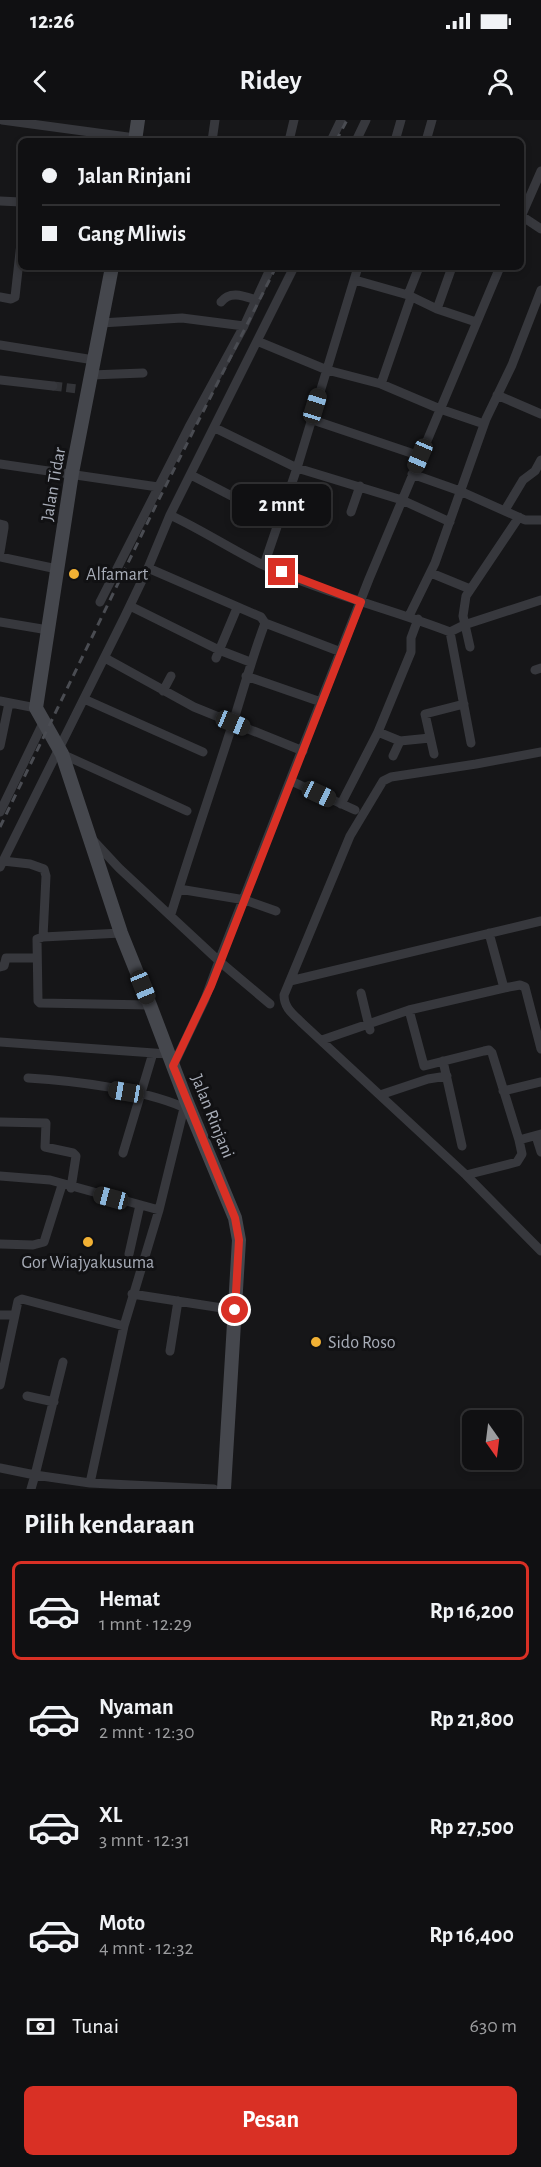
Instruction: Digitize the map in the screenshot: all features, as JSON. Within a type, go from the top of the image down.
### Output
[{"type":"street","points":[[2,120],[122,138]]},
{"type":"street","points":[[135,138],[138,120]]},
{"type":"street","points":[[212,138],[215,120]]},
{"type":"street","points":[[290,138],[294,120]]},
{"type":"street","points":[[332,138],[341,120]]},
{"type":"street","points":[[357,138],[366,120]]},
{"type":"street","points":[[396,138],[401,120]]},
{"type":"street","points":[[427,138],[432,120]]},
{"type":"street","points":[[524,209],[541,171]]},
{"type":"street","points":[[0,201],[18,202]]},
{"type":"street","points":[[524,218],[541,229]]},
{"type":"street","points":[[0,297],[11,299],[15,297],[18,270]]},
{"type":"street","name":"Jalan Tidar","points":[[36,708],[83,389],[91,375],[111,270]]},
{"type":"street","points":[[100,602],[231,347],[244,326],[271,270]]},
{"type":"street","points":[[43,937],[45,869],[30,864],[1,864],[61,751],[148,568],[170,515],[292,270]]},
{"type":"street","points":[[264,565],[297,468],[310,419],[357,270]]},
{"type":"street","points":[[381,384],[418,270]]},
{"type":"street","points":[[437,309],[451,270]]},
{"type":"street","points":[[0,1042],[153,1053],[171,1060],[205,999],[412,474],[499,270]]},
{"type":"street","points":[[355,280],[409,296],[437,309],[476,322]]},
{"type":"street","points":[[341,804],[378,732],[411,652],[414,618],[430,573],[484,424],[512,365],[541,290]]},
{"type":"street","points":[[221,302],[224,297],[235,294],[256,300]]},
{"type":"street","points":[[101,323],[182,318],[244,326]]},
{"type":"street","points":[[257,341],[327,370],[381,384],[440,410],[484,424]]},
{"type":"street","points":[[0,345],[94,360]]},
{"type":"street","points":[[91,375],[144,373]]},
{"type":"street","points":[[0,380],[53,386]]},
{"type":"street","points":[[497,395],[541,414]]},
{"type":"street","points":[[310,419],[420,456]]},
{"type":"street","points":[[214,428],[297,468],[402,500],[450,522]]},
{"type":"street","points":[[505,510],[524,480],[535,471],[541,460]]},
{"type":"street","points":[[0,464],[158,487]]},
{"type":"street","points":[[412,474],[460,491],[519,517],[531,521],[541,520]]},
{"type":"street","points":[[191,475],[278,520]]},
{"type":"street","points":[[351,512],[360,486]]},
{"type":"street","points":[[170,515],[264,565],[361,602],[450,632],[464,625],[541,600]]},
{"type":"street","points":[[470,647],[464,625],[463,607],[470,589],[519,517]]},
{"type":"street","points":[[0,524],[4,525],[0,555],[57,569]]},
{"type":"street","points":[[148,568],[261,617],[265,624],[341,652]]},
{"type":"street","points":[[430,573],[470,589]]},
{"type":"street","points":[[130,606],[218,654],[250,663]]},
{"type":"street","points":[[218,654],[237,608]]},
{"type":"street","points":[[0,622],[48,630]]},
{"type":"street","points":[[171,914],[250,663],[265,624]]},
{"type":"street","points":[[450,632],[471,743]]},
{"type":"street","points":[[105,658],[203,711],[303,751]]},
{"type":"street","points":[[163,691],[171,676]]},
{"type":"street","points":[[246,676],[321,702]]},
{"type":"street","points":[[84,699],[203,752]]},
{"type":"street","points":[[0,746],[4,702],[36,708]]},
{"type":"street","points":[[434,754],[425,714],[464,704]]},
{"type":"street","name":"Jalan Rinjani","points":[[36,708],[61,751],[121,933],[171,1060],[184,1103],[235,1218],[239,1240],[224,1489]]},
{"type":"street","points":[[0,812],[44,720]]},
{"type":"street","points":[[378,732],[400,741],[430,738]]},
{"type":"street","points":[[393,756],[400,741]]},
{"type":"street","points":[[61,751],[187,811]]},
{"type":"street","points":[[541,752],[438,771],[391,777],[383,781],[350,836],[284,994],[287,1009],[466,1175],[541,1251]]},
{"type":"street","points":[[291,781],[355,810]]},
{"type":"street","points":[[88,835],[118,868],[171,914],[219,961],[270,1004]]},
{"type":"street","points":[[179,889],[245,900],[276,911]]},
{"type":"street","points":[[290,981],[541,921]]},
{"type":"street","points":[[121,933],[43,937],[36,941],[38,1001],[40,1003],[150,1005]]},
{"type":"street","points":[[489,933],[504,988]]},
{"type":"street","points":[[0,967],[4,966],[6,958],[37,958]]},
{"type":"street","points":[[322,1040],[369,1027],[410,1010],[520,985],[525,987],[541,1049]]},
{"type":"street","points":[[361,993],[369,1027]]},
{"type":"street","points":[[410,1010],[428,1079]]},
{"type":"street","points":[[424,1066],[489,1050],[494,1056],[522,1154],[517,1162],[466,1175]]},
{"type":"street","points":[[123,1153],[153,1053]]},
{"type":"street","points":[[443,1061],[462,1146]]},
{"type":"street","points":[[380,1095],[428,1079],[447,1076]]},
{"type":"street","points":[[28,1078],[76,1082],[184,1103],[159,1210],[124,1326],[90,1483]]},
{"type":"street","points":[[503,1091],[541,1082]]},
{"type":"street","points":[[0,1122],[46,1123],[45,1147],[73,1153],[76,1156],[67,1186],[44,1242],[33,1245],[0,1244]]},
{"type":"street","points":[[519,1140],[538,1135],[541,1152]]},
{"type":"street","points":[[0,1176],[50,1180],[159,1210]]},
{"type":"street","points":[[129,1254],[140,1205]]},
{"type":"street","points":[[132,1294],[235,1310]]},
{"type":"street","points":[[0,1385],[18,1301],[22,1299],[124,1326]]},
{"type":"street","points":[[170,1351],[178,1302]]},
{"type":"street","points":[[0,1314],[15,1315]]},
{"type":"street","points":[[31,1489],[63,1362]]},
{"type":"street","points":[[27,1396],[54,1402]]},
{"type":"street","points":[[0,1468],[90,1483],[214,1489]]},
{"type":"tunnel","points":[[53,386],[78,389]]},
{"type":"railway","points":[[338,138],[347,120]]},
{"type":"railway","points":[[0,827],[157,503],[274,270]]},
{"type":"place","name":"Alfamart","points":[[74,574]]},
{"type":"place","name":"Gor Wiajyakusuma","points":[[88,1242]]},
{"type":"place","name":"Sido Roso","points":[[316,1342]]},
{"type":"route","points":[[235,1310],[239,1240],[235,1218],[173,1066],[211,986],[361,602],[282,572]]}]
